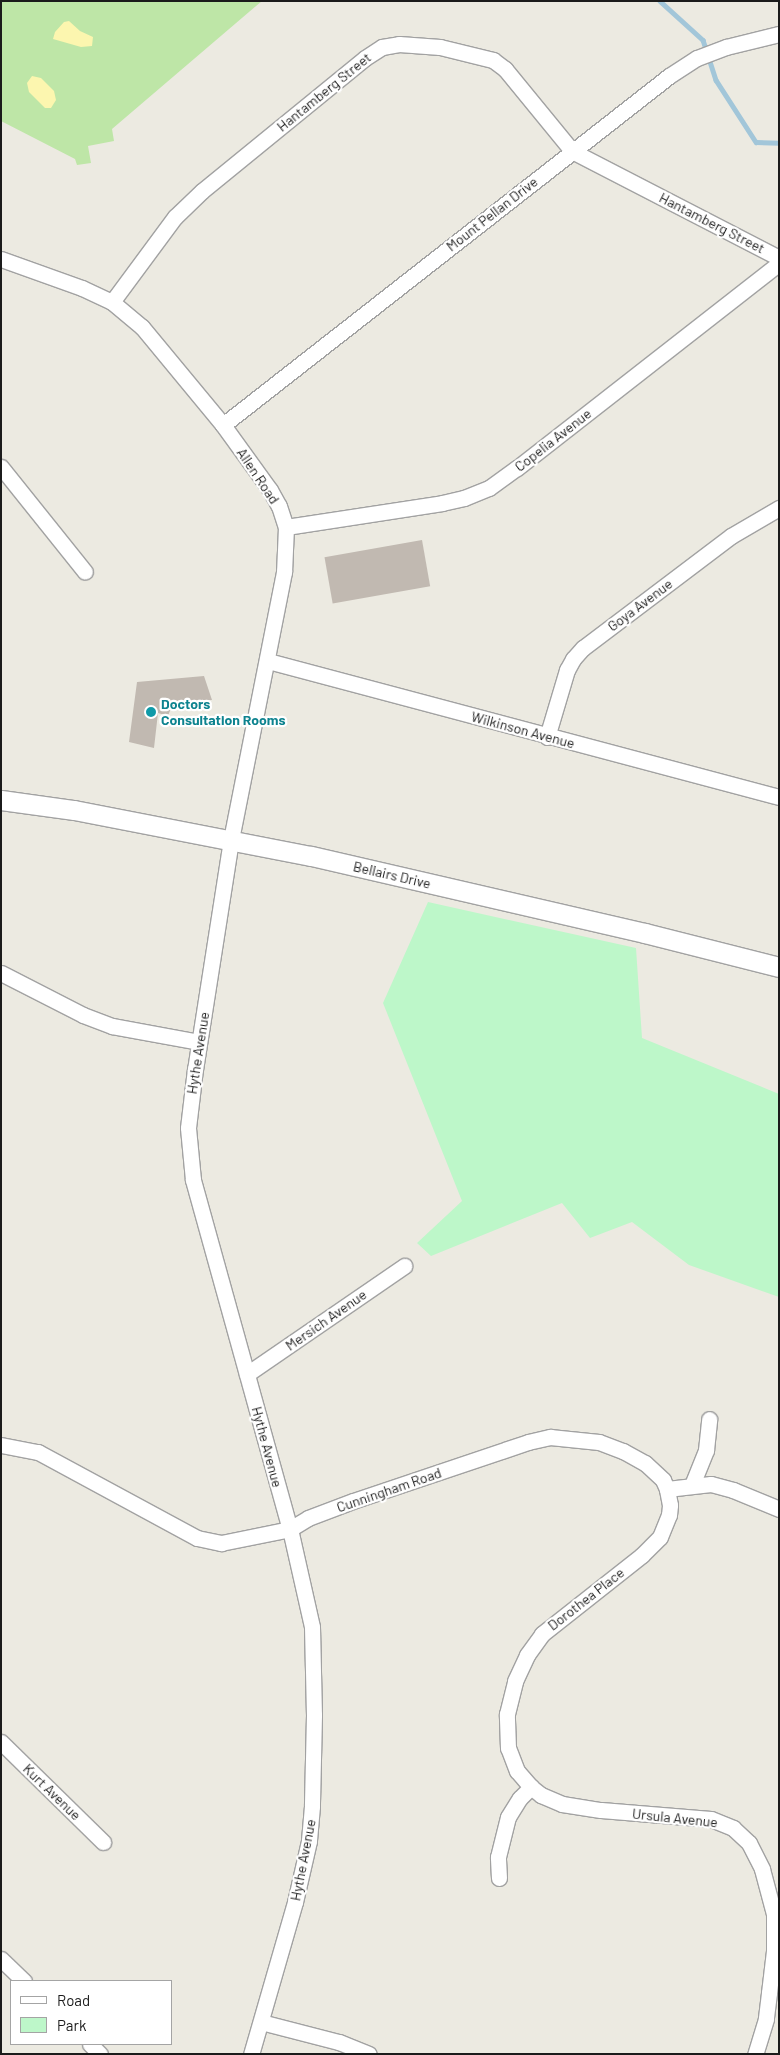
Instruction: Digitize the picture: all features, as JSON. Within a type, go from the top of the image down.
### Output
[{"type":"street","name":"Mount Pellan Drive","points":[[223,425],[669,76],[697,58],[726,47],[779,34]]},
{"type":"street","name":"Hantamberg Street","points":[[112,302],[175,217],[202,191],[365,58],[390,44],[440,47],[493,60],[505,69],[572,152],[779,258]]},
{"type":"street","name":"Allen Road","points":[[1,259],[82,288],[112,302],[142,327],[223,425],[270,490],[279,506],[286,527],[284,572],[268,661],[231,840]]},
{"type":"street","name":"Copelia Avenue","points":[[286,527],[442,503],[464,498],[489,488],[518,468],[779,263]]},
{"type":"street","points":[[1,467],[85,572]]},
{"type":"street","name":"Goya Avenue","points":[[547,737],[567,670],[573,659],[583,648],[731,536],[779,508]]},
{"type":"street","name":"Wilkinson Avenue","points":[[268,661],[547,737],[779,797]]},
{"type":"street","name":"Bellairs Drive","points":[[1,800],[74,810],[311,856],[645,933],[779,967]]},
{"type":"street","name":"Hythe Avenue","points":[[231,840],[188,1128],[191,1168],[290,1529],[312,1626],[314,1673],[312,1806],[303,1869],[252,2054]]},
{"type":"street","points":[[1,973],[96,1020],[138,1032],[200,1042]]},
{"type":"street","name":"Mersich Avenue","points":[[247,1374],[404,1266]]},
{"type":"street","points":[[692,1485],[706,1450],[709,1419]]},
{"type":"street","name":"Cunningham Road","points":[[1,1445],[38,1452],[197,1538],[221,1543],[290,1529],[308,1518],[353,1502],[528,1442],[550,1437],[599,1442],[623,1451],[646,1463],[662,1480],[667,1489]]},
{"type":"street","points":[[667,1489],[711,1484],[779,1509]]},
{"type":"street","name":"Dorothea Place","points":[[531,1787],[512,1761],[506,1739],[507,1714],[514,1682],[527,1655],[548,1629],[642,1556],[660,1537],[669,1515],[670,1505],[667,1489]]},
{"type":"street","name":"Kurt Avenue","points":[[1,1742],[103,1842]]},
{"type":"street","points":[[499,1878],[498,1857],[508,1817],[517,1802],[531,1787]]},
{"type":"street","name":"Ursula Avenue","points":[[531,1787],[546,1797],[562,1804],[601,1810],[710,1819],[733,1828],[749,1843],[762,1869],[774,1914],[774,1952],[766,2019],[755,2054]]},
{"type":"street","points":[[1,1959],[23,1980]]},
{"type":"street","points":[[261,2022],[339,2042],[369,2054]]},
{"type":"street","points":[[91,2045],[100,2054]]},
{"type":"green space","points":[[1,1],[262,1],[112,129],[114,141],[88,146],[91,163],[77,165],[75,159],[1,121]]},
{"type":"green space","points":[[428,902],[636,948],[642,1038],[779,1094],[779,1297],[689,1265],[632,1222],[590,1238],[562,1203],[431,1256],[417,1243],[462,1201],[383,1003]]},
{"type":"sand","points":[[69,21],[80,31],[93,37],[92,46],[81,47],[53,39],[55,32],[64,22]]},
{"type":"sand","points":[[32,76],[41,78],[54,91],[56,100],[51,108],[45,108],[29,92],[27,83]]},
{"type":"building","points":[[422,540],[430,586],[333,603],[325,557]]},
{"type":"building","name":"Doctors Consultation Rooms","points":[[204,676],[212,700],[194,701],[195,710],[171,708],[168,716],[158,713],[154,748],[129,742],[137,682]]},
{"type":"waterway","points":[[660,1],[703,40],[716,80],[756,142],[779,143]]},
{"type":"place","name":"Doctors Consultation Rooms","points":[[151,712]]}]
